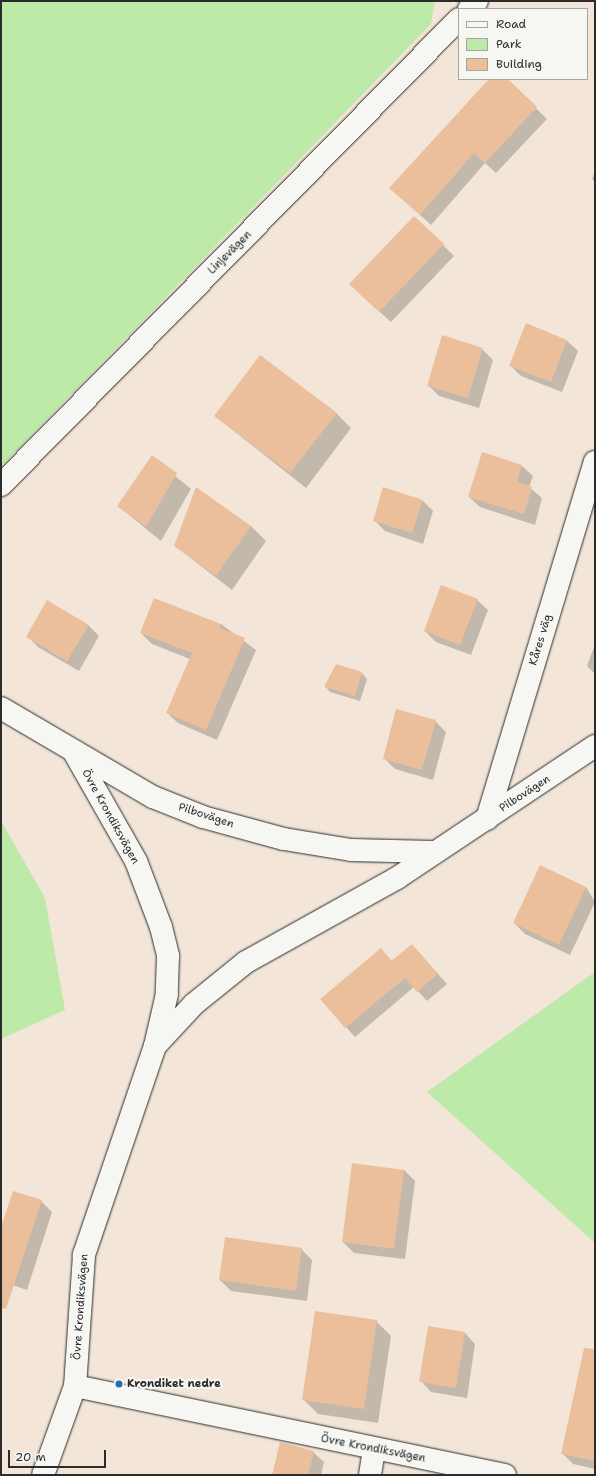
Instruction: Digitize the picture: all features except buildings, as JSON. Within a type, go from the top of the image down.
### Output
[{"type":"street","name":"Linjevägen","points":[[1,485],[458,20]]},
{"type":"street","name":"Kåres väg","points":[[488,819],[595,462]]},
{"type":"street","name":"Pilbovägen","points":[[1,708],[153,797],[204,817],[284,838],[350,850],[433,852]]},
{"type":"street","name":"Pilbovägen","points":[[155,1046],[194,1004],[246,962],[397,878],[433,852],[488,819],[595,746]]},
{"type":"street","name":"Övre Krondiksvägen","points":[[74,752],[125,838],[162,927],[168,956],[167,994],[155,1046],[88,1235],[84,1255],[75,1386],[505,1475]]},
{"type":"street","points":[[43,1475],[75,1386]]},
{"type":"street","points":[[370,1475],[374,1449]]},
{"type":"green space","points":[[1,1],[435,1],[431,24],[1,467]]},
{"type":"green space","points":[[1,821],[45,898],[65,1010],[1,1039]]},
{"type":"green space","points":[[595,972],[595,1243],[427,1092]]},
{"type":"place","name":"Krondiket nedre","points":[[119,1384]]}]
